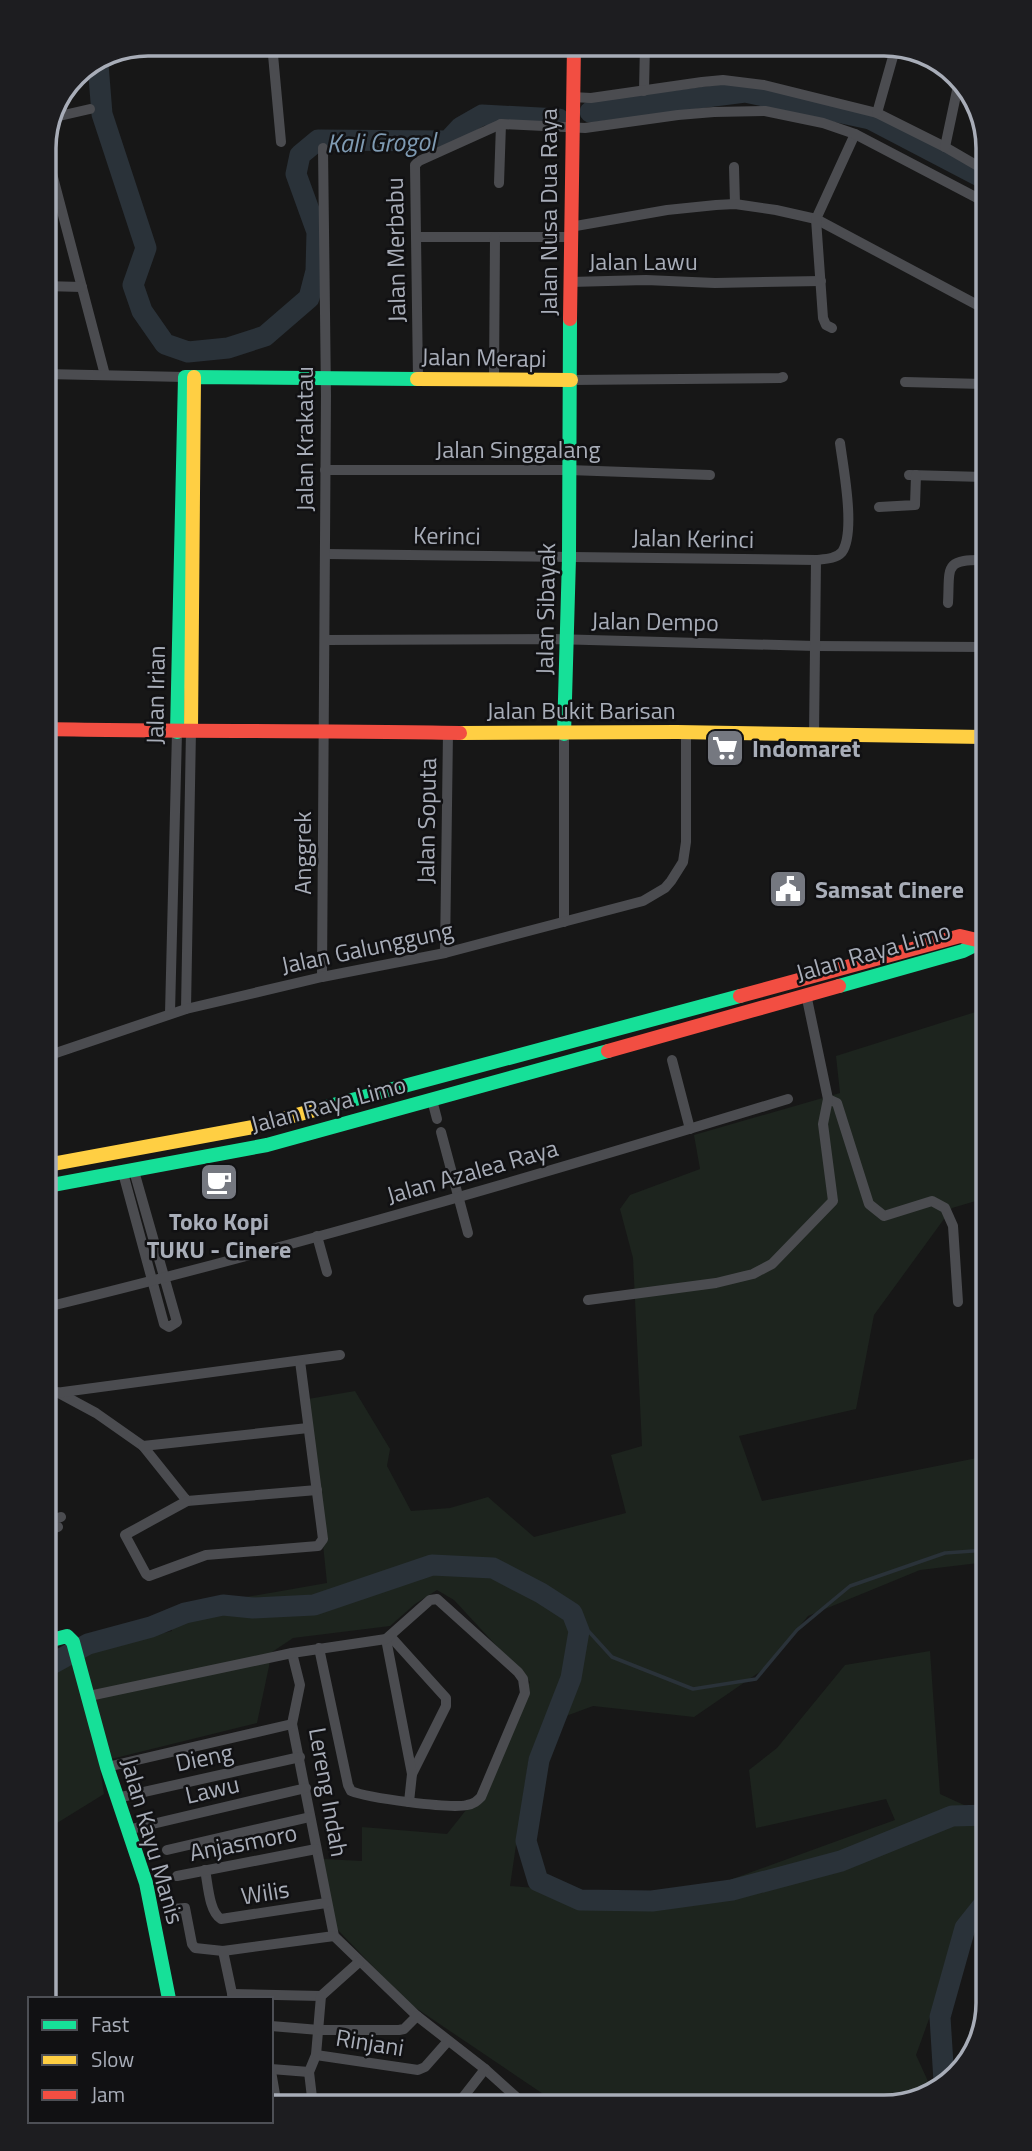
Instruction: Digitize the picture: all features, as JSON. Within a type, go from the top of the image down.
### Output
[{"type":"street","points":[[273,56],[281,142]]},
{"type":"street","name":"Jalan Nusa Dua Raya","points":[[570,380],[574,56]]},
{"type":"street","points":[[645,56],[645,91]]},
{"type":"street","points":[[877,113],[893,57]]},
{"type":"street","points":[[572,97],[587,99],[702,82],[744,82],[786,89],[877,113],[976,165]]},
{"type":"street","points":[[945,147],[957,92]]},
{"type":"street","points":[[62,115],[90,109]]},
{"type":"street","points":[[499,183],[500,124],[572,129],[678,115],[743,110],[795,117],[855,134],[976,197]]},
{"type":"street","name":"Jalan Merbabu","points":[[418,379],[415,168],[417,163],[500,124]]},
{"type":"street","points":[[832,328],[826,325],[823,318],[816,219],[855,134]]},
{"type":"street","name":"Jalan Krakatau","points":[[323,148],[326,378],[325,730]]},
{"type":"street","points":[[734,167],[735,204]]},
{"type":"street","points":[[56,190],[105,375]]},
{"type":"street","points":[[416,237],[495,237],[570,232],[667,210],[735,204],[816,219],[976,305]]},
{"type":"street","points":[[56,205],[60,205]]},
{"type":"street","points":[[494,380],[495,237]]},
{"type":"street","name":"Jalan Lawu","points":[[570,282],[821,281]]},
{"type":"street","points":[[56,287],[82,288]]},
{"type":"street","points":[[56,374],[190,377]]},
{"type":"street","name":"Jalan Merapi","points":[[190,377],[494,380],[783,377]]},
{"type":"street","name":"Jalan Irian","points":[[186,1009],[184,731],[190,377]]},
{"type":"street","name":"Jalan Sibayak","points":[[564,922],[570,380]]},
{"type":"street","points":[[905,382],[976,384]]},
{"type":"street","points":[[814,735],[816,560],[836,557],[843,550],[848,508],[840,443]]},
{"type":"street","name":"Jalan Singgalang","points":[[325,470],[569,470],[710,475]]},
{"type":"street","points":[[879,508],[915,505],[913,475],[976,477]]},
{"type":"street","name":"Kerinci","points":[[326,554],[569,558]]},
{"type":"street","name":"Jalan Kerinci","points":[[569,558],[816,560]]},
{"type":"street","points":[[947,603],[953,565],[960,560],[976,560]]},
{"type":"street","name":"Jalan Dempo","points":[[326,640],[567,640],[976,647]]},
{"type":"street","name":"Jalan Bukit Barisan","points":[[56,729],[564,734],[686,732],[976,737]]},
{"type":"street","name":"Anggrek","points":[[323,977],[325,730]]},
{"type":"street","name":"Jalan Irian","points":[[170,1013],[184,731]]},
{"type":"street","name":"Jalan Soputa","points":[[445,953],[448,732]]},
{"type":"street","name":"Jalan Galunggung","points":[[56,1053],[170,1013],[323,977],[445,953],[643,901],[671,881],[683,862],[686,842],[686,732]]},
{"type":"street","name":"Jalan Raya Limo","points":[[56,1163],[253,1127],[960,936],[976,939]]},
{"type":"street","name":"Jalan Raya Limo","points":[[56,1184],[267,1145],[963,951],[976,944]]},
{"type":"street","points":[[767,988],[772,1004]]},
{"type":"street","points":[[589,1300],[716,1283],[753,1274],[772,1264],[833,1201],[823,1124],[828,1099],[806,994]]},
{"type":"street","points":[[672,1059],[690,1129]]},
{"type":"street","points":[[456,1073],[461,1091]]},
{"type":"street","name":"Jalan Azalea Raya","points":[[56,1305],[459,1198],[788,1099]]},
{"type":"street","points":[[828,1099],[838,1102],[869,1204],[876,1212],[884,1216],[932,1202],[945,1208],[953,1226],[958,1302]]},
{"type":"street","points":[[432,1100],[438,1119]]},
{"type":"street","points":[[441,1132],[468,1233]]},
{"type":"street","points":[[128,1172],[165,1278],[177,1323],[169,1327],[164,1324],[152,1281],[128,1172]]},
{"type":"street","points":[[317,1236],[327,1272]]},
{"type":"street","points":[[56,1392],[340,1355]]},
{"type":"street","points":[[300,1361],[308,1428],[317,1490],[323,1539],[318,1546],[206,1555],[149,1576],[125,1535],[187,1501],[317,1490]]},
{"type":"street","points":[[56,1395],[96,1413],[143,1446],[187,1501]]},
{"type":"street","points":[[143,1446],[308,1428]]},
{"type":"street","points":[[56,1639],[67,1636],[73,1642],[89,1696],[292,1653],[319,1648],[388,1638],[430,1600],[436,1599],[518,1672],[525,1686],[525,1693],[481,1797],[476,1802],[461,1806],[409,1802],[354,1792],[350,1788],[319,1648]]},
{"type":"street","points":[[388,1638],[446,1698],[446,1706],[412,1774]]},
{"type":"street","points":[[388,1638],[412,1774],[409,1802]]},
{"type":"street","name":"Lereng Indah","points":[[292,1653],[300,1685],[292,1724],[334,1936]]},
{"type":"street","name":"Jalan Kayu Manis","points":[[89,1696],[107,1767],[146,1883],[169,1997]]},
{"type":"street","points":[[107,1767],[292,1724]]},
{"type":"street","name":"Dieng","points":[[117,1798],[300,1757]]},
{"type":"street","name":"Lawu","points":[[127,1830],[306,1788]]},
{"type":"street","points":[[167,1850],[310,1817]]},
{"type":"street","name":"Anjasmoro","points":[[177,1876],[316,1849]]},
{"type":"street","name":"Wilis","points":[[205,1870],[213,1909],[221,1919],[326,1903]]},
{"type":"street","points":[[172,1909],[185,1908],[194,1948],[223,1951],[334,1936],[417,2016],[514,2095]]},
{"type":"street","points":[[223,1951],[232,1996],[321,1996],[359,1962]]},
{"type":"street","points":[[311,2095],[309,2072],[316,2055],[321,1996]]},
{"type":"street","points":[[273,2026],[402,2030],[417,2016]]},
{"type":"street","name":"Rinjani","points":[[316,2055],[418,2070],[425,2067],[448,2041]]},
{"type":"street","points":[[465,2095],[485,2069]]},
{"type":"street","points":[[273,2070],[309,2072]]},
{"type":"shaded area","points":[[976,1012],[976,1201],[952,1208],[874,1315],[856,1409],[739,1436],[762,1501],[976,1458],[976,1563],[920,1570],[808,1616],[764,1669],[694,1717],[593,1706],[558,1719],[529,1757],[510,1886],[677,1899],[895,1820],[886,1799],[756,1828],[749,1770],[777,1748],[845,1665],[930,1651],[940,1794],[976,1810],[976,1922],[946,1972],[916,2055],[929,2083],[902,2093],[884,2095],[545,2095],[407,2002],[337,1929],[323,1859],[362,1861],[362,1827],[447,1834],[474,1800],[530,1682],[454,1600],[437,1590],[415,1604],[390,1626],[293,1638],[272,1652],[257,1723],[99,1762],[104,1794],[56,1824],[56,1657],[172,1631],[172,1610],[327,1583],[308,1399],[355,1391],[390,1449],[387,1466],[411,1511],[450,1508],[488,1497],[534,1537],[626,1513],[611,1455],[642,1446],[633,1258],[620,1209],[630,1195],[700,1169],[694,1135],[840,1093],[836,1056]]},
{"type":"waterway","name":"Kali Grogol","points":[[99,71],[102,114],[146,248],[133,285],[142,311],[165,344],[188,352],[228,348],[265,336],[309,298],[316,271],[317,232],[296,174],[300,155],[318,140],[448,141],[461,127],[482,115],[559,119]]},
{"type":"waterway","name":"Kali Grogol","points":[[590,112],[745,92],[870,119],[976,174]]},
{"type":"waterway","points":[[572,1613],[612,1657],[693,1689],[756,1679],[797,1630],[850,1586],[945,1553],[976,1551]]},
{"type":"waterway","points":[[56,1662],[88,1644],[151,1627],[185,1613],[223,1605],[253,1608],[314,1605],[432,1565],[493,1568],[572,1613],[579,1631],[571,1678],[539,1760],[526,1841],[538,1881],[580,1900],[652,1901],[732,1890],[841,1861],[952,1816],[976,1815]]},
{"type":"waterway","points":[[943,2073],[940,2017],[965,1928],[976,1914]]},
{"type":"traffic: fast","points":[[564,734],[569,558],[570,319]]},
{"type":"traffic: fast","points":[[177,732],[185,377],[417,379]]},
{"type":"traffic: fast","points":[[839,986],[963,951],[976,944]]},
{"type":"traffic: fast","points":[[322,1108],[740,996]]},
{"type":"traffic: fast","points":[[56,1184],[267,1145],[608,1051]]},
{"type":"traffic: fast","points":[[56,1639],[67,1636],[73,1642],[107,1767],[146,1883],[169,1997]]},
{"type":"traffic: slow","points":[[191,730],[194,377]]},
{"type":"traffic: slow","points":[[417,379],[571,380]]},
{"type":"traffic: slow","points":[[460,733],[677,732],[976,737]]},
{"type":"traffic: slow","points":[[56,1163],[253,1127],[322,1108]]},
{"type":"traffic: jam","points":[[570,319],[574,56]]},
{"type":"traffic: jam","points":[[56,729],[460,733]]},
{"type":"traffic: jam","points":[[740,996],[960,936],[976,940]]},
{"type":"traffic: jam","points":[[608,1051],[839,986]]},
{"type":"place","name":"Indomaret","points":[[725,748]]},
{"type":"place","name":"Samsat Cinere","points":[[788,889]]},
{"type":"place","name":"Toko Kopi TUKU - Cinere","points":[[219,1182]]}]
